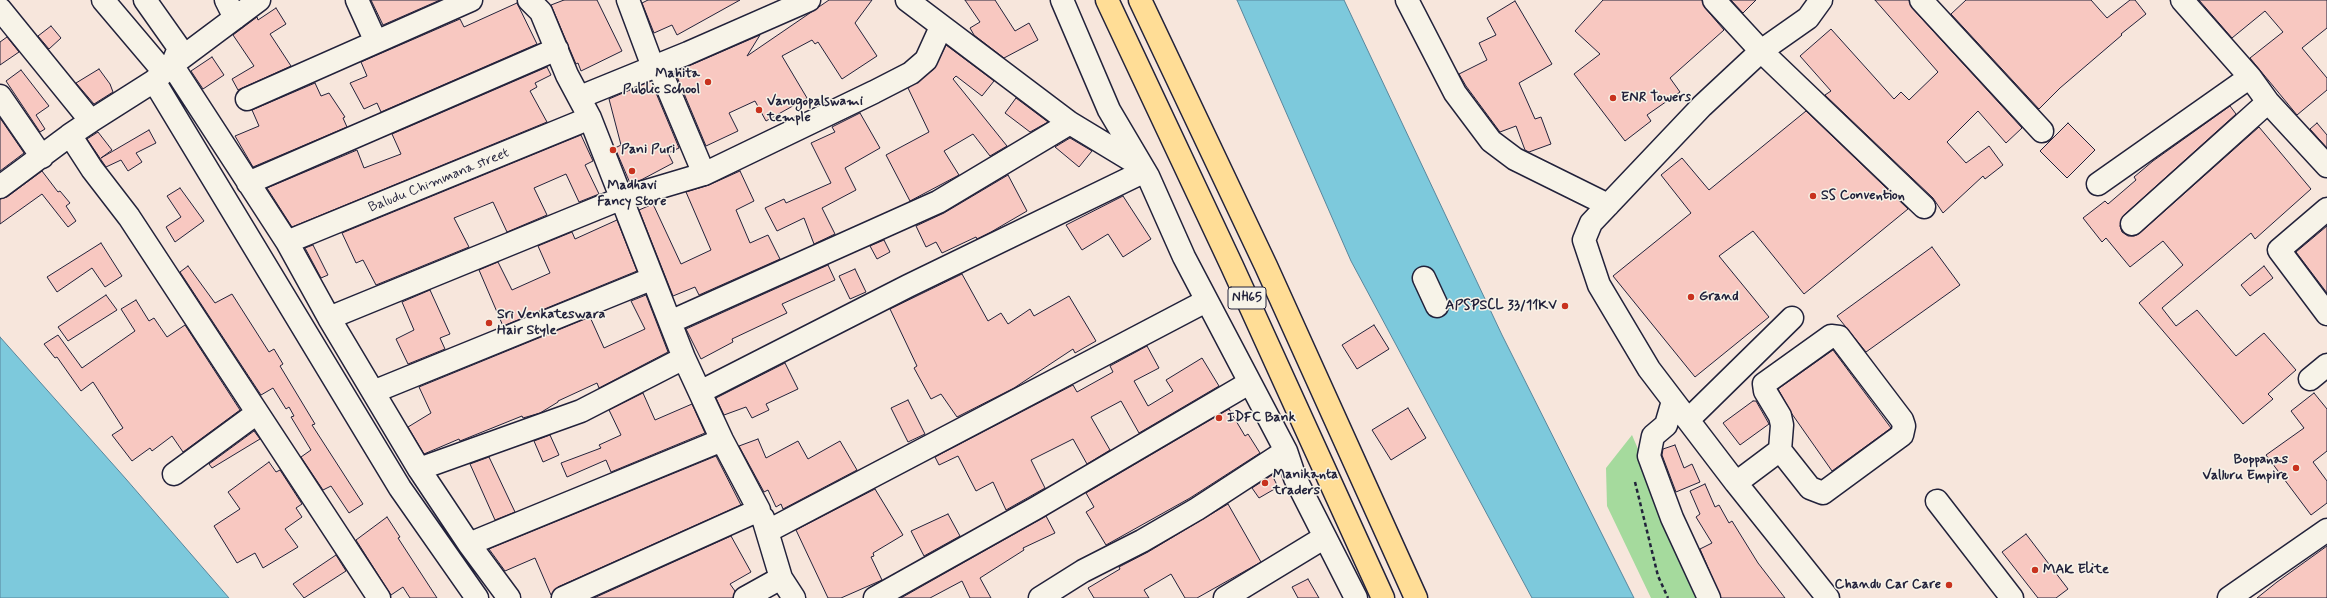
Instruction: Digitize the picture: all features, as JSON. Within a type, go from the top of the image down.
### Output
[{"type":"highway","name":"NH65","points":[[1107,0],[1232,266],[1383,598]]},
{"type":"highway","name":"NH65","points":[[1140,0],[1266,266],[1416,598]]},
{"type":"street","points":[[102,0],[163,73],[248,183],[287,242],[329,318],[419,469],[468,544],[509,598]]},
{"type":"street","points":[[145,0],[179,48],[163,73]]},
{"type":"street","points":[[0,187],[91,121],[163,73],[230,9],[259,0]]},
{"type":"street","points":[[357,0],[376,42]]},
{"type":"street","points":[[247,99],[471,0]]},
{"type":"street","points":[[529,0],[541,12],[567,75],[590,118],[620,199],[684,358],[722,440],[759,510],[768,530],[781,578],[794,598]]},
{"type":"street","points":[[628,0],[655,66],[704,174]]},
{"type":"street","points":[[580,97],[809,0]]},
{"type":"street","points":[[907,0],[1070,123],[1144,169]]},
{"type":"street","points":[[1062,0],[1109,110],[1144,169],[1206,301],[1286,451],[1295,478],[1356,598]]},
{"type":"street","points":[[1407,0],[1455,93],[1491,141],[1515,159],[1608,205]]},
{"type":"street","points":[[1714,0],[1760,51],[1924,207]]},
{"type":"street","points":[[1921,0],[2042,131]]},
{"type":"street","points":[[2182,0],[2250,77],[2268,102],[2327,166]]},
{"type":"street","points":[[1812,4],[1808,18],[1760,51],[1702,106],[1591,223],[1584,240],[1590,260],[1603,292],[1649,369],[1736,483],[1828,598]]},
{"type":"street","points":[[0,9],[91,121]]},
{"type":"street","points":[[329,318],[620,199],[704,174],[874,92],[910,73],[926,60],[941,27]]},
{"type":"street","points":[[248,183],[557,49]]},
{"type":"street","points":[[163,73],[400,488],[477,598]]},
{"type":"street","points":[[2098,184],[2250,77]]},
{"type":"street","points":[[0,96],[42,157]]},
{"type":"street","points":[[2132,224],[2268,102]]},
{"type":"street","name":"Baludu Chimmana street","points":[[287,242],[590,118]]},
{"type":"street","points":[[670,322],[938,202],[1070,123]]},
{"type":"street","points":[[70,136],[92,169],[128,217],[379,598]]},
{"type":"street","points":[[700,392],[908,286],[1144,169]]},
{"type":"street","points":[[2327,209],[2279,250],[2327,314]]},
{"type":"street","points":[[1424,278],[1437,306]]},
{"type":"street","points":[[373,392],[652,279]]},
{"type":"street","points":[[768,530],[1206,301]]},
{"type":"street","points":[[1688,420],[1792,318]]},
{"type":"street","points":[[1736,483],[1780,450],[1782,425],[1780,416],[1765,391],[1764,384],[1831,336],[1839,336],[1902,420],[1904,426],[1902,435],[1823,494],[1810,488],[1780,450]]},
{"type":"street","points":[[419,469],[581,410],[684,358]]},
{"type":"street","points":[[2310,379],[2327,365]]},
{"type":"street","points":[[875,598],[1036,508],[1249,383]]},
{"type":"street","points":[[1673,401],[1666,425],[1653,436],[1649,456],[1672,518],[1709,598]]},
{"type":"street","points":[[174,474],[257,413]]},
{"type":"street","points":[[468,544],[722,440]]},
{"type":"street","points":[[1040,598],[1083,571],[1142,541],[1197,509],[1286,451]]},
{"type":"street","points":[[1937,500],[2012,598]]},
{"type":"street","points":[[563,598],[759,510]]},
{"type":"street","points":[[2229,598],[2327,530]]},
{"type":"street","points":[[1225,598],[1326,537]]},
{"type":"street","points":[[746,598],[781,578]]},
{"type":"path","points":[[1635,480],[1658,576],[1668,598]]},
{"type":"green space","points":[[1632,435],[1702,598],[1651,598],[1607,506],[1606,468]]},
{"type":"water","points":[[1237,0],[1344,0],[1502,335],[1634,598],[1532,598],[1351,261]]},
{"type":"water","points":[[0,337],[126,479],[229,598],[0,598]]},
{"type":"building","points":[[371,0],[440,0],[383,25]]},
{"type":"building","points":[[564,0],[597,0],[622,51],[581,71],[578,63],[576,64],[551,5]]},
{"type":"building","points":[[648,0],[740,0],[677,35],[672,25],[654,33],[642,3]]},
{"type":"building","points":[[829,0],[872,0],[855,23],[877,56],[842,79],[818,42],[815,44],[812,40],[782,56],[807,98],[766,121],[755,101],[729,113],[738,131],[706,146],[675,72],[760,35],[747,56]]},
{"type":"building","points":[[965,0],[995,0],[1015,31],[1029,23],[1038,40],[1004,58],[974,35],[970,28],[980,22]]},
{"type":"building","points":[[1603,0],[1702,0],[1705,8],[1724,30],[1670,78],[1680,92],[1647,115],[1651,121],[1625,141],[1574,74],[1600,54],[1575,31]]},
{"type":"building","points":[[1731,0],[1756,0],[1743,13]]},
{"type":"building","points":[[1875,0],[1909,0],[1912,8],[2022,128],[2006,143],[1978,111],[1947,142],[1966,163],[1989,146],[2003,165],[1985,179],[1983,176],[1943,213],[1933,198],[1825,95],[1831,91],[1800,56],[1831,29],[1894,99],[1901,92],[1909,100],[1938,72]]},
{"type":"building","points":[[1966,0],[2091,0],[2107,18],[2130,0],[2135,0],[2146,14],[2060,88],[2039,109],[1951,14]]},
{"type":"building","points":[[2199,0],[2327,0],[2327,28],[2302,48],[2327,78],[2327,90],[2297,115],[2250,58],[2283,32],[2265,11],[2232,38]]},
{"type":"building","points":[[1515,1],[1552,64],[1519,83],[1535,119],[1541,117],[1551,144],[1529,152],[1525,150],[1516,126],[1500,132],[1466,86],[1459,74],[1487,60],[1479,43],[1496,35],[1487,18]]},
{"type":"building","points":[[517,3],[537,44],[381,112],[377,103],[364,109],[350,83],[367,76],[361,62],[460,19],[464,27]]},
{"type":"building","points":[[276,8],[286,24],[270,34],[291,66],[238,90],[232,79],[254,66],[233,35],[257,17],[258,20]]},
{"type":"building","points":[[51,26],[61,38],[49,49],[38,36]]},
{"type":"building","points":[[7,37],[19,52],[0,65],[0,42]]},
{"type":"building","points":[[946,45],[994,81],[982,96],[956,76],[953,79],[1007,146],[990,156],[973,134],[944,151],[959,175],[910,201],[886,155],[929,132],[908,88],[934,69]]},
{"type":"building","points":[[212,57],[224,75],[203,89],[191,71]]},
{"type":"building","points":[[547,67],[551,75],[535,83],[537,87],[530,91],[547,122],[292,227],[267,188],[357,150],[364,168],[401,154],[392,134]]},
{"type":"building","points":[[99,69],[110,84],[113,92],[94,104],[76,83]]},
{"type":"building","points":[[21,70],[49,106],[36,115],[45,129],[40,132],[6,81]]},
{"type":"building","points":[[651,81],[679,148],[668,153],[673,163],[641,180],[630,183],[615,148],[621,145],[609,99]]},
{"type":"building","points":[[315,83],[321,96],[329,93],[345,117],[343,118],[347,127],[253,167],[235,136],[259,126],[252,110]]},
{"type":"building","points":[[1016,98],[1048,122],[1030,132],[1005,113]]},
{"type":"building","points":[[2230,106],[2236,114],[2124,215],[2120,226],[2122,232],[2128,236],[2134,236],[2140,233],[2259,127],[2311,189],[2255,239],[2251,233],[2162,308],[2176,326],[2197,310],[2236,356],[2264,333],[2296,370],[2268,394],[2273,399],[2243,424],[2139,303],[2183,265],[2163,241],[2130,267],[2106,238],[2102,242],[2083,218],[2105,201],[2108,204],[2136,180],[2134,177],[2153,161]]},
{"type":"building","points":[[1806,111],[1908,209],[1804,294],[1753,231],[1719,256],[1769,317],[1695,377],[1613,276],[1691,213],[1661,175],[1682,158],[1709,190]]},
{"type":"building","points":[[860,113],[880,148],[845,168],[856,190],[822,208],[835,234],[814,244],[804,218],[777,231],[765,208],[784,199],[786,203],[831,183],[811,143],[835,132],[832,127]]},
{"type":"building","points":[[0,118],[24,153],[0,171]]},
{"type":"building","points":[[2068,123],[2095,150],[2067,178],[2040,151]]},
{"type":"building","points":[[2317,123],[2327,135],[2327,148],[2310,129]]},
{"type":"building","points":[[149,130],[156,143],[136,153],[142,162],[128,171],[121,160],[106,167],[87,139],[98,132],[112,150],[101,158]]},
{"type":"building","points":[[581,135],[593,161],[585,165],[599,194],[579,202],[566,174],[534,188],[547,215],[507,232],[493,202],[454,218],[469,247],[376,285],[363,260],[356,263],[342,233]]},
{"type":"building","points":[[1070,138],[1092,151],[1079,167],[1055,147]]},
{"type":"building","points":[[42,171],[58,192],[60,191],[70,203],[66,206],[76,221],[68,227],[42,194],[0,224],[0,199],[7,197]]},
{"type":"building","points":[[740,171],[754,201],[736,210],[750,243],[768,235],[780,259],[699,295],[695,287],[673,296],[639,210],[653,204],[681,264],[711,250],[686,192],[709,185]]},
{"type":"building","points":[[1008,175],[1027,211],[977,239],[976,237],[942,253],[936,242],[926,247],[916,226],[944,213]]},
{"type":"building","points":[[180,188],[204,221],[175,242],[166,227],[181,217],[167,196]]},
{"type":"building","points":[[1123,196],[1151,239],[1123,257],[1108,234],[1082,250],[1066,225]]},
{"type":"building","points":[[617,220],[637,271],[503,326],[479,270],[498,262],[512,290],[550,273],[538,246],[572,232],[575,239]]},
{"type":"building","points":[[2327,226],[2327,293],[2296,252]]},
{"type":"building","points":[[884,240],[890,252],[877,259],[870,246]]},
{"type":"building","points":[[101,243],[122,276],[105,287],[92,268],[57,292],[47,277]]},
{"type":"building","points":[[313,245],[328,275],[321,278],[305,248]]},
{"type":"building","points":[[1932,247],[1960,285],[1866,352],[1837,316]]},
{"type":"building","points":[[828,265],[835,280],[782,304],[787,313],[732,339],[733,342],[701,359],[686,329]]},
{"type":"building","points":[[188,266],[215,303],[232,294],[269,352],[274,349],[283,364],[280,366],[315,424],[312,425],[363,504],[349,513],[331,486],[323,490],[301,457],[311,450],[291,417],[294,416],[289,407],[286,409],[273,388],[261,395],[180,272]]},
{"type":"building","points":[[2264,266],[2273,278],[2250,296],[2241,285]]},
{"type":"building","points":[[855,269],[866,292],[850,299],[839,276]]},
{"type":"building","points":[[962,274],[988,321],[1001,313],[1008,324],[1030,309],[1034,316],[1069,296],[1096,341],[1075,353],[1073,349],[1014,388],[957,417],[941,394],[931,399],[914,368],[917,366],[890,309]]},
{"type":"building","points":[[430,290],[450,334],[440,338],[445,349],[408,364],[396,339],[414,330],[402,302]]},
{"type":"building","points":[[106,295],[117,310],[68,341],[58,327]]},
{"type":"building","points":[[646,295],[668,352],[599,388],[597,383],[558,401],[540,413],[523,418],[522,416],[460,441],[459,439],[424,454],[408,427],[431,413],[419,387],[590,317],[604,348],[645,329],[631,301]]},
{"type":"building","points":[[136,300],[149,321],[154,318],[167,337],[185,325],[240,410],[183,452],[172,436],[152,451],[150,448],[132,461],[112,435],[123,428],[93,382],[81,391],[57,357],[55,358],[44,344],[58,335],[82,368],[135,331],[121,309]]},
{"type":"building","points":[[1374,325],[1389,349],[1357,369],[1342,345]]},
{"type":"building","points":[[1147,346],[1159,368],[1134,381],[1148,406],[1173,391],[1166,380],[1202,358],[1219,386],[1139,433],[1121,401],[1091,417],[1110,450],[1087,464],[1073,439],[1031,460],[1045,488],[1006,510],[993,482],[976,491],[958,456],[939,465],[935,457],[1073,385],[1077,392],[1113,372],[1110,366]]},
{"type":"building","points":[[1833,350],[1891,428],[1832,471],[1792,414],[1778,389]]},
{"type":"building","points":[[785,363],[798,389],[766,404],[769,410],[752,418],[746,407],[724,415],[716,398]]},
{"type":"building","points":[[643,393],[655,420],[692,404],[705,433],[611,472],[606,460],[567,477],[561,463],[601,448],[599,445],[621,435],[609,410]]},
{"type":"building","points":[[2314,393],[2327,409],[2327,451],[2313,462],[2327,481],[2327,503],[2311,515],[2266,455],[2304,428],[2291,411]]},
{"type":"building","points":[[908,400],[925,434],[908,442],[891,408]]},
{"type":"building","points":[[1753,401],[1756,401],[1769,424],[1740,445],[1723,423]]},
{"type":"building","points":[[1408,408],[1426,438],[1391,460],[1372,430]]},
{"type":"building","points":[[1229,409],[1245,436],[1248,434],[1260,453],[1190,498],[1106,545],[1086,512],[1094,507],[1086,493]]},
{"type":"building","points":[[254,431],[260,439],[212,468],[209,464]]},
{"type":"building","points":[[550,435],[559,455],[543,462],[534,441]]},
{"type":"building","points":[[758,439],[766,458],[798,441],[808,459],[840,441],[857,470],[783,509],[781,504],[776,507],[768,490],[764,492],[739,446]]},
{"type":"building","points":[[1675,445],[1684,468],[1692,464],[1700,482],[1676,492],[1662,455],[1663,449]]},
{"type":"building","points":[[716,456],[741,505],[558,587],[551,595],[535,558],[505,571],[489,549]]},
{"type":"building","points":[[489,457],[515,512],[495,520],[470,464]]},
{"type":"building","points":[[269,462],[276,472],[280,470],[302,504],[296,508],[302,517],[285,529],[298,547],[263,568],[255,553],[237,563],[214,526],[240,509],[228,492]]},
{"type":"building","name":"Manikanta traders","points":[[1272,475],[1278,487],[1259,498],[1252,488]]},
{"type":"building","points":[[1705,484],[1715,507],[1719,505],[1729,523],[1732,521],[1758,563],[1785,598],[1721,598],[1700,549],[1712,543],[1696,517],[1700,514],[1690,491]]},
{"type":"building","points":[[875,489],[903,535],[873,553],[874,556],[871,557],[882,580],[841,598],[828,598],[796,530]]},
{"type":"building","points":[[1228,504],[1261,562],[1197,598],[1185,598],[1171,574],[1144,590],[1149,598],[1094,598],[1088,588],[1120,569],[1119,567],[1148,552]]},
{"type":"building","points":[[948,514],[960,536],[924,556],[911,531]]},
{"type":"building","points":[[1046,516],[1055,533],[1023,548],[1024,550],[980,578],[991,598],[970,598],[962,581],[930,598],[901,598]]},
{"type":"building","points":[[387,517],[400,537],[398,538],[437,598],[410,598],[403,587],[391,595],[356,540]]},
{"type":"building","name":"MAK Elite","points":[[2026,534],[2068,589],[2056,598],[2038,598],[2002,552]]},
{"type":"building","points":[[731,536],[751,572],[730,584],[735,591],[733,598],[594,598]]},
{"type":"building","points":[[2327,546],[2327,598],[2257,598],[2277,582]]},
{"type":"building","points":[[336,555],[346,571],[304,598],[293,584]]},
{"type":"building","points":[[1308,579],[1319,598],[1298,598],[1292,587]]},
{"type":"place","name":"Mahita Public School","points":[[708,82]]},
{"type":"place","name":"ENR Towers","points":[[1613,98]]},
{"type":"place","name":"Vanugopalswami temple","points":[[759,110]]},
{"type":"place","name":"Pani Puri","points":[[613,150]]},
{"type":"place","name":"Madhavi Fancy Store","points":[[632,171]]},
{"type":"place","name":"SS Convention","points":[[1813,196]]},
{"type":"place","name":"Grand","points":[[1691,297]]},
{"type":"place","name":"APSPSCL 33/11KV","points":[[1565,306]]},
{"type":"place","name":"Sri Venkateswara Hair Style","points":[[489,323]]},
{"type":"place","name":"IDFC Bank","points":[[1219,418]]},
{"type":"place","name":"Boppanas Valluru Empire","points":[[2296,468]]},
{"type":"place","name":"Manikanta traders","points":[[1265,483]]},
{"type":"place","name":"MAK Elite","points":[[2035,570]]},
{"type":"place","name":"Chandu Car Care","points":[[1949,585]]}]
